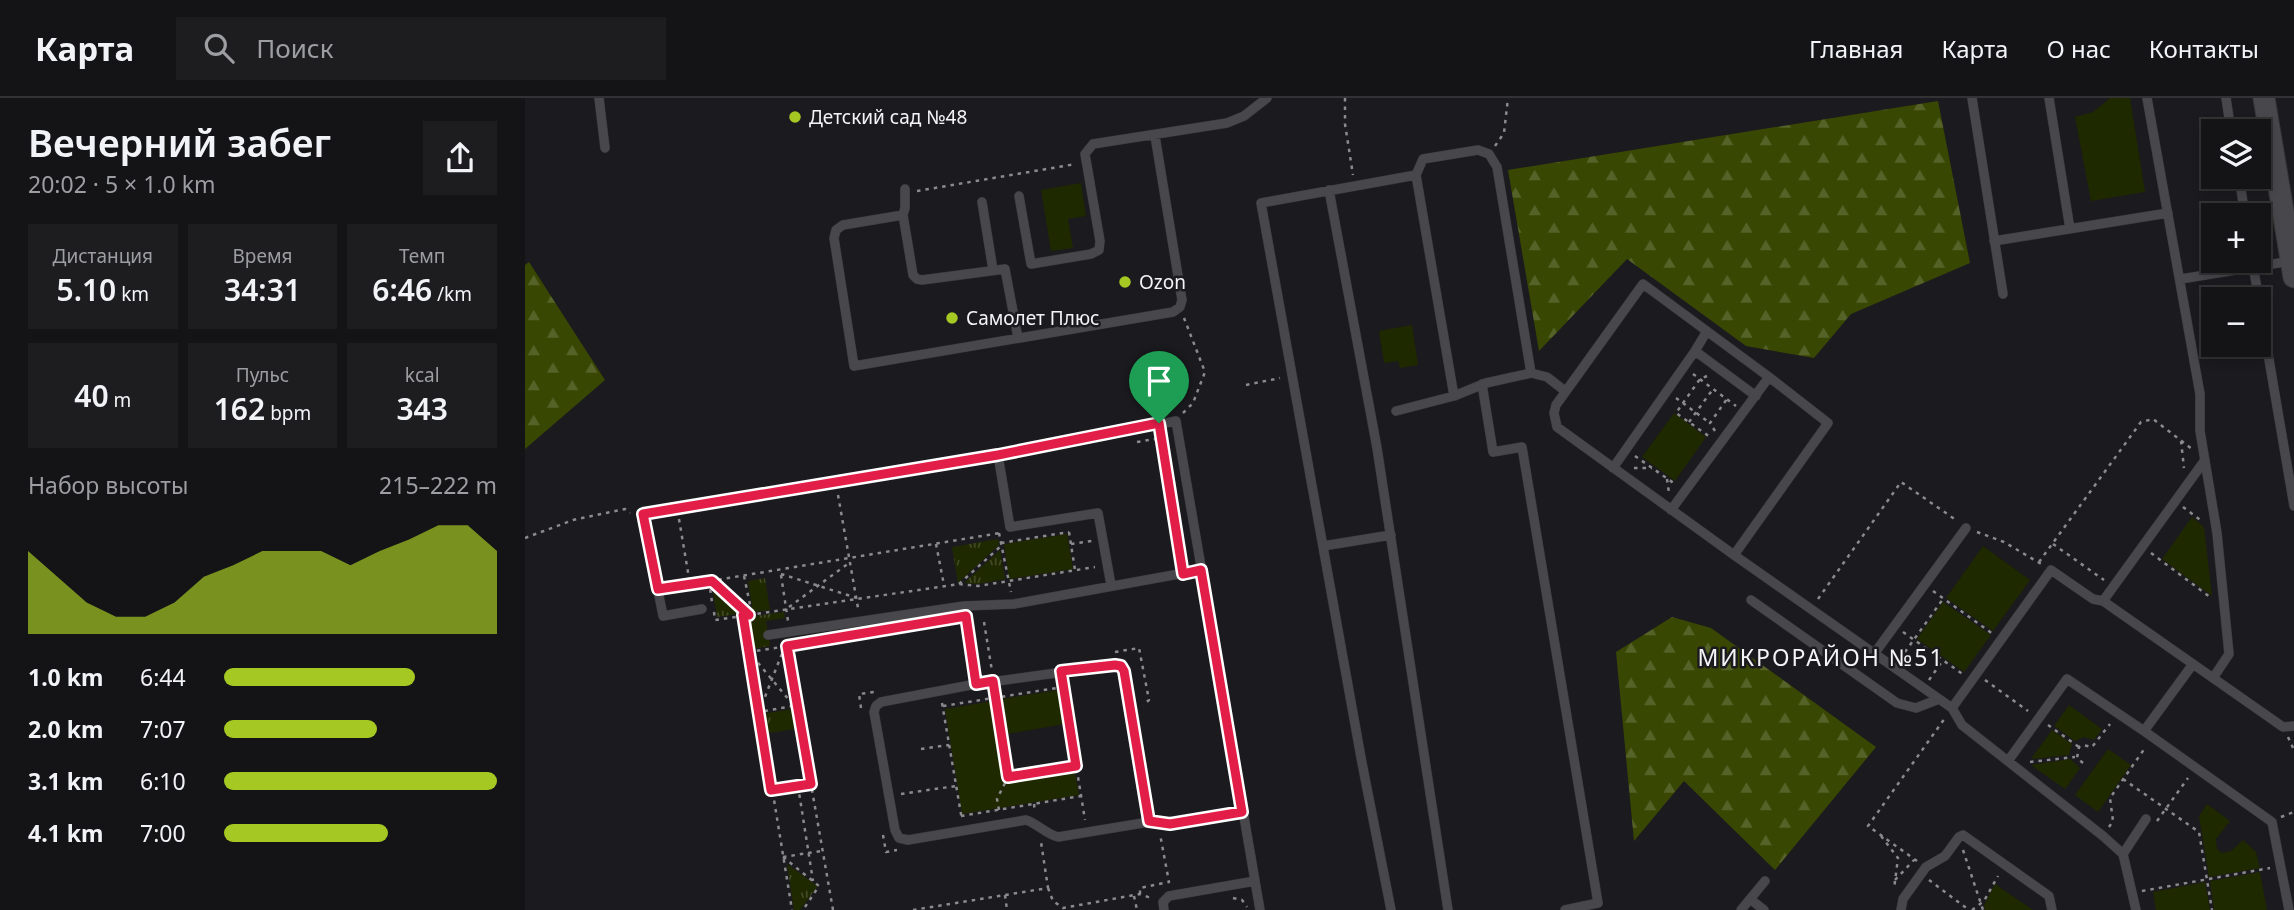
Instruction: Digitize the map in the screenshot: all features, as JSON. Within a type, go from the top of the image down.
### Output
[{"type":"main road","points":[[2264,98],[2293,269]]},
{"type":"lane","points":[[599,98],[605,148]]},
{"type":"lane","points":[[1019,196],[1031,264],[1091,254],[1099,250],[1100,241],[1085,154],[1093,145],[1227,123],[1244,116],[1267,98]]},
{"type":"lane","points":[[1972,98],[2003,294]]},
{"type":"lane","points":[[2049,98],[2070,229]]},
{"type":"lane","points":[[2147,98],[2200,394],[2200,431],[2217,533],[2229,653],[2213,678]]},
{"type":"lane","points":[[2226,98],[2229,119]]},
{"type":"lane","points":[[903,215],[843,225],[836,230],[834,238],[854,366],[1173,312],[1180,307],[1182,300],[1155,136]]},
{"type":"lane","points":[[1454,396],[1416,174],[1423,159],[1478,150],[1489,154],[1497,167],[1531,373]]},
{"type":"lane","points":[[1391,910],[1261,202],[1416,174]]},
{"type":"lane","points":[[1329,190],[1377,448],[1448,910]]},
{"type":"lane","points":[[905,191],[903,215],[913,275],[916,279],[1005,269],[1018,338]]},
{"type":"lane","points":[[982,202],[993,270]]},
{"type":"lane","points":[[1994,241],[2168,213]]},
{"type":"lane","points":[[2271,266],[2293,269]]},
{"type":"lane","points":[[2181,279],[2210,273]]},
{"type":"lane","points":[[1734,555],[1828,423],[1643,284],[1556,404],[1554,413],[1557,427],[1734,555],[1952,708],[1962,725],[2123,854],[2136,910]]},
{"type":"lane","points":[[1613,468],[1707,331]]},
{"type":"lane","points":[[1695,351],[1756,396]]},
{"type":"lane","points":[[2269,357],[2294,506]]},
{"type":"lane","points":[[1396,411],[1454,396],[1482,384],[1531,373],[1547,377],[1565,391]]},
{"type":"lane","points":[[1671,510],[1769,377]]},
{"type":"lane","points":[[1482,384],[1493,452],[1522,447],[1596,890],[1598,903],[1565,910]]},
{"type":"lane","points":[[702,609],[663,616],[643,514],[998,455],[1176,421],[1259,910]]},
{"type":"lane","points":[[998,455],[1010,527],[1098,513],[1111,585]]},
{"type":"lane","points":[[2103,600],[2205,460]]},
{"type":"lane","points":[[1874,653],[1966,528]]},
{"type":"lane","points":[[1323,545],[1391,535]]},
{"type":"lane","points":[[768,635],[964,606],[1014,604],[1201,570]]},
{"type":"lane","points":[[1952,708],[2051,570],[2092,599],[2103,600],[2283,727],[2294,726]]},
{"type":"lane","points":[[1751,600],[1897,703],[1916,708],[1939,699]]},
{"type":"lane","points":[[964,606],[975,680]]},
{"type":"lane","points":[[2148,734],[2193,664]]},
{"type":"lane","points":[[1153,822],[1121,666],[993,681],[975,680],[940,691],[881,702],[876,706],[874,712],[895,830],[899,838],[908,840],[1026,820],[1058,837],[1153,822],[1170,824],[1242,812]]},
{"type":"lane","points":[[2010,762],[2067,679],[2272,822],[2290,910]]},
{"type":"lane","points":[[2123,854],[2151,822]]},
{"type":"lane","points":[[1901,910],[1903,900],[1923,870],[1945,856],[1963,835],[2049,896],[2052,910]]},
{"type":"lane","points":[[1163,906],[1169,896],[1255,881]]},
{"type":"lane","points":[[1741,910],[1765,881]]},
{"type":"lane","points":[[1750,899],[1764,910]]},
{"type":"path","points":[[1345,98],[1345,124],[1355,185]]},
{"type":"path","points":[[1489,154],[1504,133],[1508,98]]},
{"type":"path","points":[[905,191],[1086,162]]},
{"type":"path","points":[[1176,421],[1193,403],[1205,372],[1180,307]]},
{"type":"path","points":[[1684,367],[1744,412]]},
{"type":"path","points":[[1667,391],[1683,402],[1710,423],[1715,429],[1712,438],[1676,413],[1683,402],[1700,379],[1710,375]]},
{"type":"path","points":[[1246,386],[1292,376]]},
{"type":"path","points":[[1689,422],[1713,389]]},
{"type":"path","points":[[1710,423],[1727,399]]},
{"type":"path","points":[[2039,562],[2141,422],[2153,419],[2205,460]]},
{"type":"path","points":[[1159,423],[1183,574]]},
{"type":"path","points":[[2181,440],[2185,470]]},
{"type":"path","points":[[1627,449],[1685,492]]},
{"type":"path","points":[[836,481],[861,622]]},
{"type":"path","points":[[1811,608],[1901,482],[1966,528],[2004,542],[2051,570]]},
{"type":"path","points":[[2175,501],[2217,533]]},
{"type":"path","points":[[525,538],[573,520],[625,509],[645,524]]},
{"type":"path","points":[[679,519],[690,584]]},
{"type":"path","points":[[959,584],[1001,544],[1069,532],[1075,570]]},
{"type":"path","points":[[658,589],[849,560],[999,533],[1014,604]]},
{"type":"path","points":[[1071,544],[1102,539]]},
{"type":"path","points":[[936,544],[944,586]]},
{"type":"path","points":[[2053,544],[2113,586]]},
{"type":"path","points":[[2142,547],[2224,607]]},
{"type":"path","points":[[786,609],[849,560]]},
{"type":"path","points":[[710,581],[715,620],[959,584],[978,586],[1107,565]]},
{"type":"path","points":[[780,571],[857,599]]},
{"type":"path","points":[[780,571],[790,633]]},
{"type":"path","points":[[744,575],[750,614]]},
{"type":"path","points":[[710,581],[750,614]]},
{"type":"path","points":[[1924,585],[2001,640]]},
{"type":"path","points":[[1895,668],[1943,599]]},
{"type":"path","points":[[743,615],[792,910]]},
{"type":"path","points":[[975,680],[992,673],[984,622]]},
{"type":"path","points":[[1895,626],[1943,660],[2039,718],[2079,747]]},
{"type":"path","points":[[749,652],[801,643]]},
{"type":"path","points":[[759,712],[786,646]]},
{"type":"path","points":[[786,646],[833,910]]},
{"type":"path","points":[[1113,653],[1139,648],[1149,699],[1139,709]]},
{"type":"path","points":[[749,652],[796,706]]},
{"type":"path","points":[[1923,688],[1943,660]]},
{"type":"path","points":[[1061,671],[1087,833]]},
{"type":"path","points":[[993,681],[1008,777],[997,799],[1002,824]]},
{"type":"path","points":[[943,706],[1063,687]]},
{"type":"path","points":[[861,708],[859,694],[885,690]]},
{"type":"path","points":[[940,691],[964,830]]},
{"type":"path","points":[[759,712],[796,706]]},
{"type":"path","points":[[1952,708],[1868,826],[1915,859],[1923,870],[1971,910],[1981,904],[2005,863]]},
{"type":"path","points":[[2079,747],[2092,747],[2118,713]]},
{"type":"path","points":[[2103,836],[2113,821],[2110,798],[2148,734]]},
{"type":"path","points":[[921,749],[949,745]]},
{"type":"path","points":[[2077,756],[2079,747]]},
{"type":"path","points":[[2010,762],[2077,756]]},
{"type":"path","points":[[2077,756],[2083,763]]},
{"type":"path","points":[[1008,777],[1076,766]]},
{"type":"path","points":[[2151,822],[2166,809],[2196,767]]},
{"type":"path","points":[[2123,779],[2199,832],[2212,910]]},
{"type":"path","points":[[771,790],[811,784]]},
{"type":"path","points":[[798,786],[813,881]]},
{"type":"path","points":[[889,796],[956,786]]},
{"type":"path","points":[[961,816],[1081,796]]},
{"type":"path","points":[[1034,804],[1048,888],[1053,901],[1063,909],[1140,894],[1163,906]]},
{"type":"path","points":[[1140,894],[1140,888],[1169,882],[1153,822]]},
{"type":"path","points":[[881,826],[885,852],[898,850]]},
{"type":"path","points":[[1878,833],[1898,858],[1894,890]]},
{"type":"path","points":[[1034,836],[1041,842]]},
{"type":"path","points":[[1959,837],[1983,910]]},
{"type":"path","points":[[783,857],[823,851]]},
{"type":"path","points":[[783,857],[820,886]]},
{"type":"path","points":[[1895,880],[1915,859]]},
{"type":"path","points":[[2132,893],[2281,866]]},
{"type":"path","points":[[803,910],[820,886],[828,884]]},
{"type":"path","points":[[913,910],[1048,888]]},
{"type":"path","points":[[1005,895],[1007,910]]},
{"type":"path","points":[[1130,910],[1137,909],[1134,895]]},
{"type":"path","points":[[1225,900],[1242,900],[1247,910]]},
{"type":"path","points":[[1098,902],[1100,910]]},
{"type":"green space","points":[[2110,98],[2130,98],[2145,192],[2091,201],[2075,117],[2093,112]]},
{"type":"green space","points":[[1938,101],[1970,263],[1851,314],[1814,358],[1746,346],[1627,259],[1539,351],[1508,170]]},
{"type":"green space","points":[[1081,183],[1086,216],[1068,219],[1073,248],[1051,251],[1041,190]]},
{"type":"green space","points":[[529,262],[605,380],[525,449],[525,265]]},
{"type":"green space","points":[[1412,325],[1418,365],[1400,368],[1398,361],[1384,363],[1379,331]]},
{"type":"green space","points":[[1674,413],[1706,437],[1675,481],[1642,457]]},
{"type":"green space","points":[[2192,517],[2204,527],[2212,596],[2162,559]]},
{"type":"green space","points":[[1067,534],[1073,569],[1009,579],[1004,544]]},
{"type":"green space","points":[[998,539],[999,545],[958,583],[952,547]]},
{"type":"green space","points":[[1983,546],[2030,580],[1993,631],[1946,598]]},
{"type":"green space","points":[[1000,550],[1005,579],[978,584],[964,583]]},
{"type":"green space","points":[[765,578],[770,610],[753,612],[748,581]]},
{"type":"green space","points":[[714,586],[745,613],[717,617]]},
{"type":"green space","points":[[1943,602],[1991,635],[1964,672],[1917,639]]},
{"type":"green space","points":[[784,612],[785,618],[766,621],[770,646],[751,649],[746,617]]},
{"type":"green space","points":[[1672,617],[1711,628],[1876,747],[1775,870],[1684,781],[1634,841],[1616,652]]},
{"type":"green space","points":[[1058,690],[1064,724],[1007,734],[1001,699]]},
{"type":"green space","points":[[993,701],[1006,779],[1074,768],[1079,795],[962,814],[945,709]]},
{"type":"green space","points":[[2069,705],[2102,729],[2094,740],[2084,737],[2075,741],[2054,726]]},
{"type":"green space","points":[[793,709],[796,729],[769,733],[771,747],[767,747],[762,714]]},
{"type":"green space","points":[[2052,730],[2072,744],[2069,755],[2031,759]]},
{"type":"green space","points":[[2108,749],[2131,765],[2098,812],[2075,795]]},
{"type":"green space","points":[[2070,759],[2080,768],[2065,789],[2031,765]]},
{"type":"green space","points":[[2207,804],[2230,821],[2216,839],[2217,849],[2222,853],[2231,851],[2243,840],[2256,852],[2260,868],[2209,877],[2199,816]]},
{"type":"green space","points":[[787,864],[817,887],[800,910],[794,910]]},
{"type":"green space","points":[[2260,872],[2267,910],[2214,910],[2210,881]]},
{"type":"green space","points":[[2205,882],[2210,910],[2156,910],[2153,892]]},
{"type":"green space","points":[[1995,884],[2033,910],[1985,910],[1984,905]]},
{"type":"place","name":"Детский сад №48","points":[[795,117]]},
{"type":"place","name":"Ozon","points":[[1125,282]]},
{"type":"place","name":"Самолет Плюс","points":[[952,318]]},
{"type":"district","name":"МИКРОРАЙОН №51","points":[[1821,657]]},
{"type":"route","points":[[1159,423],[1183,574],[1201,570],[1242,812],[1170,824],[1149,821],[1124,671],[1121,666],[1115,665],[1061,671],[1076,766],[1008,777],[993,681],[976,684],[966,616],[787,646],[811,784],[771,790],[743,615],[749,615],[712,581],[658,589],[643,514],[998,455],[1159,423]]}]
